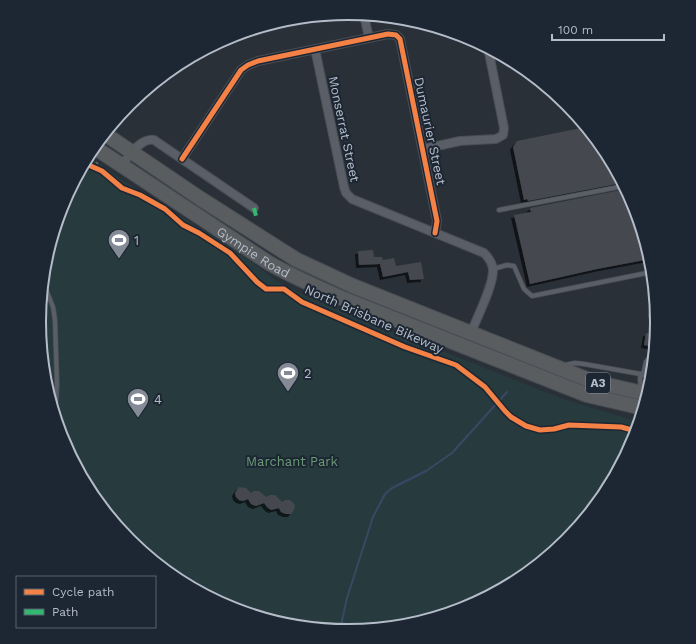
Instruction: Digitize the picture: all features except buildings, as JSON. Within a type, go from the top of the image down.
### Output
[{"type":"highway","name":"Gympie Road","points":[[109,137],[201,199],[297,260],[353,286],[550,365],[594,382],[641,393]]},
{"type":"highway","name":"Gympie Road","points":[[97,154],[121,166],[269,263],[306,283],[587,394],[638,407]]},
{"type":"street","points":[[182,159],[241,70],[248,64],[369,38],[365,21]]},
{"type":"street","name":"Dumaurier Street","points":[[369,38],[388,34],[396,35],[400,39],[438,221],[435,233]]},
{"type":"street","name":"Monserrat Street","points":[[315,49],[346,193],[352,199],[484,252],[490,260],[493,269]]},
{"type":"street","points":[[423,149],[460,141],[496,138],[503,135],[504,128],[489,55]]},
{"type":"street","points":[[121,166],[132,152],[144,141],[154,140],[254,208]]},
{"type":"street","points":[[471,333],[491,281],[493,269]]},
{"type":"lane","points":[[499,210],[619,187]]},
{"type":"lane","points":[[493,269],[507,265],[514,266],[524,289],[532,296],[646,273]]},
{"type":"lane","points":[[48,294],[53,307],[55,320],[56,400]]},
{"type":"lane","points":[[642,388],[640,378],[647,361]]},
{"type":"lane","points":[[550,365],[584,364],[645,375]]},
{"type":"path","points":[[95,156],[104,173]]},
{"type":"path","points":[[95,168],[104,173]]},
{"type":"path","points":[[408,335],[408,348]]},
{"type":"green space","name":"Marchant Park","points":[[93,160],[121,179],[245,257],[278,282],[319,301],[560,398],[634,420],[619,456],[610,473],[588,506],[562,536],[532,562],[499,584],[464,601],[426,614],[368,623],[328,623],[289,618],[270,614],[232,601],[197,584],[180,573],[164,562],[134,536],[108,506],[97,490],[86,473],[69,438],[56,400],[52,381],[46,322],[52,263],[56,244],[69,206],[77,188]]},
{"type":"waterway","points":[[341,624],[347,598],[373,517],[385,494],[392,488],[426,471],[452,453],[507,392]]},
{"type":"marked path","points":[[254,208],[256,216]]},
{"type":"cycle path","points":[[182,159],[241,70],[248,65],[258,61],[388,34],[396,35],[400,39],[437,221],[435,233]]},
{"type":"cycle path","name":"North Brisbane Bikeway","points":[[90,165],[102,171],[122,188],[140,195],[165,209],[183,225],[199,233],[230,253],[257,282],[266,289],[284,289],[302,302],[405,347],[456,365],[485,387],[511,417],[526,426],[540,430],[554,429],[569,425],[621,427],[630,429]]},
{"type":"place","name":"1","points":[[119,260]]},
{"type":"place","name":"2","points":[[288,392]]},
{"type":"place","name":"4","points":[[138,418]]}]
